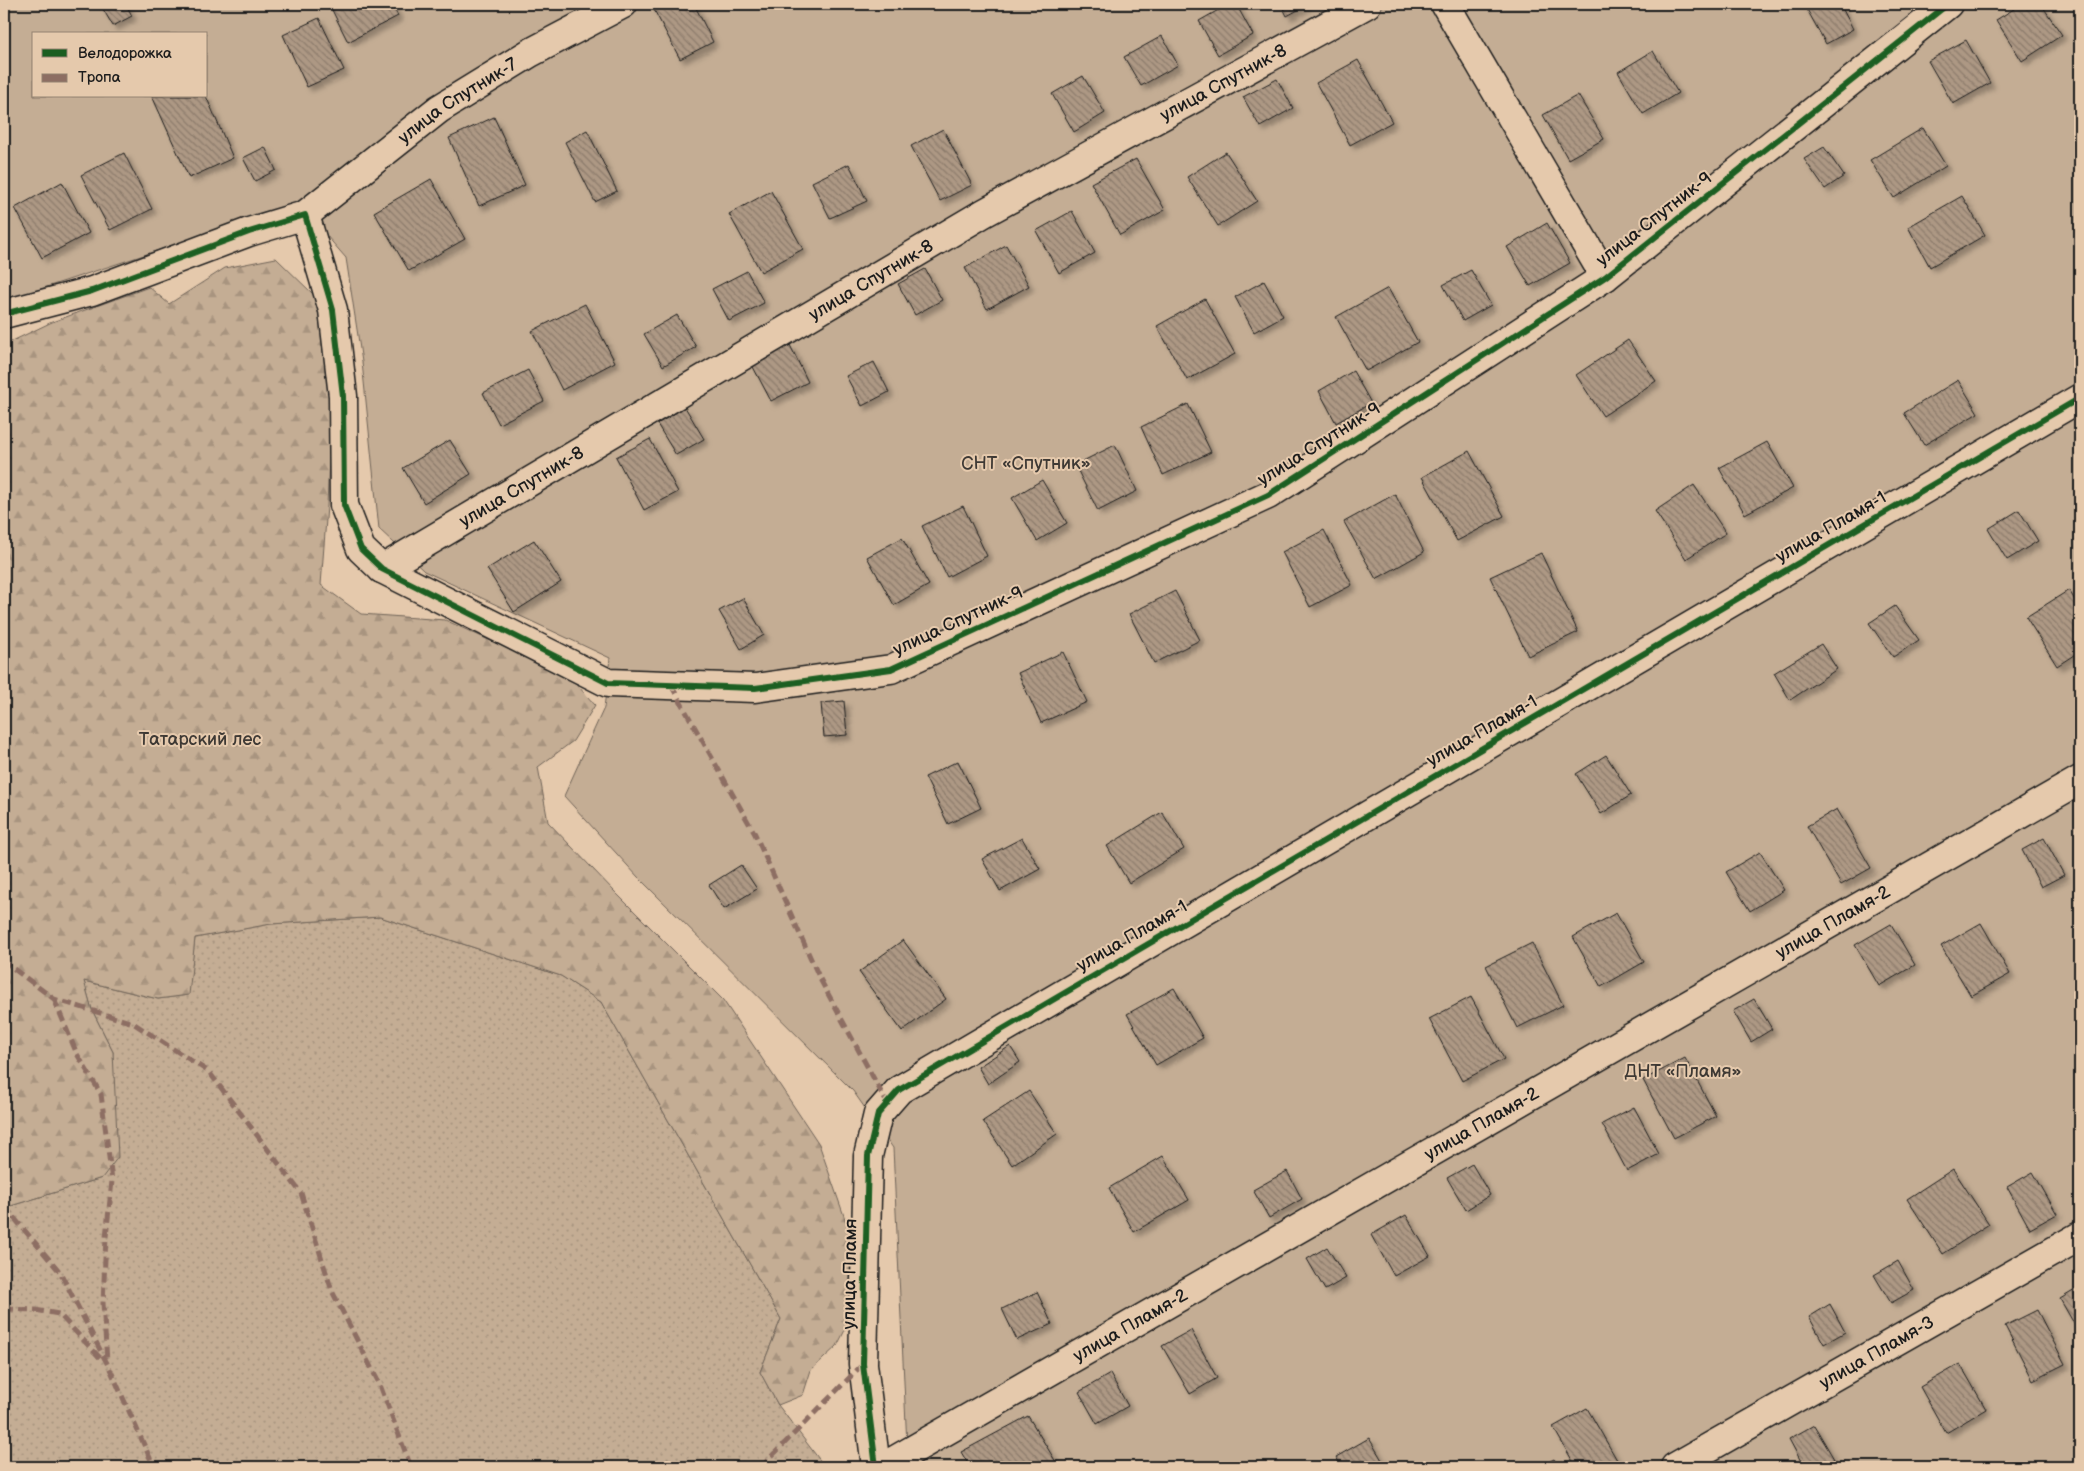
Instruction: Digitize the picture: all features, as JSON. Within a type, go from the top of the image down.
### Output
[{"type":"street","name":"улица Спутник-7","points":[[305,215],[439,109],[530,53],[623,4]]},
{"type":"street","name":"улица Спутник-8","points":[[382,568],[984,213],[1367,4]]},
{"type":"street","points":[[1445,4],[1605,277]]},
{"type":"street","name":"улица Спутник-9","points":[[382,568],[608,683],[755,688],[891,669],[1268,495],[1605,277],[1948,4]]},
{"type":"street","points":[[4,314],[92,291],[249,232],[305,215],[333,310],[343,396],[344,504],[361,549],[382,568]]},
{"type":"street","name":"улица Пламя-1","points":[[899,1090],[2080,398]]},
{"type":"street","name":"улица Пламя-2","points":[[883,1467],[2080,780]]},
{"type":"street","name":"улица Пламя","points":[[876,1467],[863,1364],[868,1156],[878,1114],[899,1090]]},
{"type":"street","name":"улица Пламя-3","points":[[1675,1467],[2080,1236]]},
{"type":"green space","points":[[4,4],[2080,4],[2080,1467],[908,1467],[893,1148],[853,1091],[638,877],[564,796],[604,708],[610,658],[424,571],[379,529],[362,362],[346,258],[299,204],[4,301]]},
{"type":"green space","name":"Татарский лес","points":[[276,258],[315,296],[332,381],[327,506],[321,585],[361,614],[445,620],[570,677],[595,705],[573,741],[538,767],[548,822],[723,1000],[819,1144],[853,1242],[854,1312],[837,1346],[811,1370],[803,1395],[778,1405],[760,1372],[781,1319],[601,1002],[561,976],[380,917],[271,924],[195,938],[189,995],[158,999],[84,981],[92,1010],[113,1052],[118,1157],[102,1178],[4,1208],[4,345],[52,322],[149,287],[169,304],[225,268]]},
{"type":"green space","points":[[380,917],[561,976],[601,1002],[781,1319],[760,1372],[778,1405],[825,1467],[4,1467],[4,1208],[102,1178],[113,1052],[92,1010],[84,981],[158,999],[188,995],[195,938],[270,924]]},
{"type":"building","points":[[100,4],[126,4],[132,16],[113,26]]},
{"type":"building","points":[[346,4],[392,4],[398,16],[348,42],[332,10]]},
{"type":"building","points":[[651,4],[694,4],[713,42],[680,59]]},
{"type":"building","points":[[1229,4],[1236,4],[1253,35],[1218,55],[1199,21]]},
{"type":"building","points":[[1281,4],[1309,4],[1287,16]]},
{"type":"building","points":[[1804,4],[1840,4],[1853,29],[1826,44]]},
{"type":"building","points":[[2022,4],[2041,4],[2062,35],[2022,61],[1996,20]]},
{"type":"building","points":[[319,18],[344,70],[307,87],[283,35]]},
{"type":"building","points":[[1162,36],[1178,65],[1141,86],[1124,57]]},
{"type":"building","points":[[1966,40],[1990,83],[1953,104],[1928,61]]},
{"type":"building","points":[[1653,51],[1678,93],[1643,114],[1618,72]]},
{"type":"building","points":[[1358,60],[1392,122],[1350,145],[1316,83]]},
{"type":"building","points":[[1083,76],[1105,113],[1074,132],[1052,94]]},
{"type":"building","points":[[1277,79],[1293,108],[1260,127],[1243,97]]},
{"type":"building","points":[[1578,95],[1604,139],[1568,159],[1543,115]]},
{"type":"building","points":[[153,98],[207,98],[233,158],[189,178]]},
{"type":"building","points":[[494,117],[525,185],[479,206],[449,138]]},
{"type":"building","points":[[1923,128],[1946,166],[1894,198],[1870,160]]},
{"type":"building","points":[[943,129],[972,185],[940,201],[911,146]]},
{"type":"building","points":[[587,130],[617,191],[595,202],[565,142]]},
{"type":"building","points":[[265,147],[276,170],[255,181],[243,158]]},
{"type":"building","points":[[1824,147],[1844,176],[1825,189],[1804,159]]},
{"type":"building","points":[[1226,152],[1257,201],[1218,226],[1187,177]]},
{"type":"building","points":[[124,153],[152,209],[110,230],[81,175]]},
{"type":"building","points":[[1136,159],[1165,210],[1120,235],[1091,183]]},
{"type":"building","points":[[849,164],[867,201],[830,218],[812,182]]},
{"type":"building","points":[[431,179],[465,239],[409,271],[374,212]]},
{"type":"building","points":[[62,182],[89,233],[42,258],[15,208]]},
{"type":"building","points":[[771,191],[803,249],[761,272],[729,214]]},
{"type":"building","points":[[1962,196],[1985,235],[1930,267],[1908,227]]},
{"type":"building","points":[[1072,211],[1095,253],[1059,273],[1036,231]]},
{"type":"building","points":[[1547,223],[1570,263],[1530,286],[1507,247]]},
{"type":"building","points":[[1006,245],[1029,286],[987,309],[965,268]]},
{"type":"building","points":[[925,269],[942,300],[915,315],[898,284]]},
{"type":"building","points":[[1471,270],[1491,305],[1463,321],[1443,285]]},
{"type":"building","points":[[747,271],[764,303],[729,321],[712,289]]},
{"type":"building","points":[[1264,281],[1283,316],[1254,332],[1235,297]]},
{"type":"building","points":[[1388,288],[1418,342],[1366,371],[1336,317]]},
{"type":"building","points":[[1205,299],[1235,354],[1187,380],[1157,326]]},
{"type":"building","points":[[585,304],[615,362],[562,390],[532,331]]},
{"type":"building","points":[[677,315],[696,347],[663,366],[644,334]]},
{"type":"building","points":[[1628,340],[1656,381],[1603,416],[1576,375]]},
{"type":"building","points":[[790,345],[808,382],[771,401],[752,365]]},
{"type":"building","points":[[874,362],[889,392],[862,406],[846,376]]},
{"type":"building","points":[[528,370],[544,401],[499,424],[483,393]]},
{"type":"building","points":[[1353,371],[1371,403],[1336,423],[1319,391]]},
{"type":"building","points":[[1958,380],[1978,413],[1924,445],[1904,413]]},
{"type":"building","points":[[1188,404],[1211,452],[1163,475],[1141,427]]},
{"type":"building","points":[[685,407],[704,439],[676,455],[657,424]]},
{"type":"building","points":[[650,439],[678,492],[644,510],[616,457]]},
{"type":"building","points":[[450,440],[471,474],[424,503],[403,468]]},
{"type":"building","points":[[1767,442],[1793,488],[1745,514],[1719,468]]},
{"type":"building","points":[[1115,445],[1137,491],[1098,511],[1075,465]]},
{"type":"building","points":[[1469,451],[1504,516],[1457,541],[1422,477]]},
{"type":"building","points":[[1042,480],[1067,523],[1037,541],[1012,498]]},
{"type":"building","points":[[1694,485],[1726,533],[1686,559],[1655,511]]},
{"type":"building","points":[[1395,494],[1424,552],[1376,579],[1344,522]]},
{"type":"building","points":[[963,506],[987,556],[947,577],[922,526]]},
{"type":"building","points":[[2019,510],[2038,541],[2007,560],[1988,529]]},
{"type":"building","points":[[1324,530],[1352,585],[1310,607],[1282,552]]},
{"type":"building","points":[[902,538],[929,585],[894,605],[867,557]]},
{"type":"building","points":[[534,540],[561,582],[514,612],[487,569]]},
{"type":"building","points":[[1541,553],[1578,632],[1528,656],[1490,577]]},
{"type":"building","points":[[2069,590],[2080,609],[2080,651],[2057,666],[2026,617]]},
{"type":"building","points":[[1175,591],[1200,640],[1154,663],[1129,614]]},
{"type":"building","points":[[743,598],[764,635],[741,649],[719,611]]},
{"type":"building","points":[[1895,606],[1919,640],[1893,657],[1869,623]]},
{"type":"building","points":[[1821,644],[1837,669],[1790,700],[1774,673]]},
{"type":"building","points":[[1063,652],[1087,702],[1041,723],[1018,673]]},
{"type":"building","points":[[844,701],[847,735],[824,737],[821,703]]},
{"type":"building","points":[[1606,755],[1631,795],[1601,814],[1576,774]]},
{"type":"building","points":[[958,761],[981,808],[948,824],[925,777]]},
{"type":"building","points":[[1837,809],[1871,868],[1841,885],[1807,826]]},
{"type":"building","points":[[1162,812],[1184,849],[1129,883],[1107,846]]},
{"type":"building","points":[[1022,838],[1040,869],[1000,891],[982,859]]},
{"type":"building","points":[[2044,838],[2064,875],[2041,887],[2022,850]]},
{"type":"building","points":[[1760,852],[1784,890],[1750,911],[1726,872]]},
{"type":"building","points":[[741,865],[757,889],[724,909],[709,885]]},
{"type":"building","points":[[1616,913],[1644,962],[1601,987],[1573,937]]},
{"type":"building","points":[[1981,923],[2010,974],[1971,996],[1941,946]]},
{"type":"building","points":[[1891,924],[1915,965],[1879,986],[1855,945]]},
{"type":"building","points":[[903,940],[946,999],[902,1031],[859,972]]},
{"type":"building","points":[[1532,943],[1563,1005],[1517,1028],[1486,966]]},
{"type":"building","points":[[1174,988],[1203,1038],[1156,1065],[1127,1014]]},
{"type":"building","points":[[1471,997],[1504,1059],[1462,1081],[1429,1019]]},
{"type":"building","points":[[1754,999],[1772,1029],[1751,1042],[1733,1011]]},
{"type":"building","points":[[1010,1046],[1020,1062],[988,1084],[978,1067]]},
{"type":"building","points":[[1685,1058],[1716,1116],[1674,1138],[1643,1080]]},
{"type":"building","points":[[1029,1091],[1057,1134],[1012,1165],[983,1121]]},
{"type":"building","points":[[1634,1107],[1659,1154],[1627,1171],[1602,1124]]},
{"type":"building","points":[[1163,1156],[1189,1200],[1134,1232],[1109,1188]]},
{"type":"building","points":[[1472,1164],[1490,1195],[1466,1210],[1447,1178]]},
{"type":"building","points":[[1953,1169],[1989,1224],[1943,1254],[1907,1199]]},
{"type":"building","points":[[1287,1171],[1302,1199],[1269,1218],[1253,1190]]},
{"type":"building","points":[[2033,1172],[2057,1214],[2030,1229],[2007,1187]]},
{"type":"building","points":[[1406,1215],[1430,1256],[1394,1276],[1371,1235]]},
{"type":"building","points":[[1327,1247],[1346,1278],[1325,1290],[1307,1259]]},
{"type":"building","points":[[1898,1261],[1914,1290],[1891,1303],[1874,1275]]},
{"type":"building","points":[[2080,1287],[2080,1334],[2060,1299]]},
{"type":"building","points":[[1037,1292],[1052,1324],[1017,1340],[1002,1309]]},
{"type":"building","points":[[1830,1304],[1845,1332],[1824,1344],[1809,1317]]},
{"type":"building","points":[[2037,1310],[2065,1364],[2033,1380],[2005,1326]]},
{"type":"building","points":[[1191,1330],[1217,1378],[1190,1394],[1162,1346]]},
{"type":"building","points":[[1960,1364],[1986,1409],[1946,1433],[1920,1387]]},
{"type":"building","points":[[1110,1374],[1128,1406],[1097,1424],[1079,1392]]},
{"type":"building","points":[[1587,1408],[1617,1460],[1605,1467],[1576,1467],[1553,1427]]},
{"type":"building","points":[[1028,1416],[1059,1467],[970,1467],[961,1452]]},
{"type":"building","points":[[1814,1425],[1834,1459],[1820,1467],[1804,1467],[1789,1439]]},
{"type":"building","points":[[1369,1438],[1386,1467],[1342,1467],[1336,1457]]},
{"type":"building","points":[[1554,1459],[1559,1467],[1539,1467]]},
{"type":"marked path","points":[[671,685],[755,834],[820,979],[887,1103]]},
{"type":"marked path","points":[[4,958],[6,963],[54,999],[133,1023],[209,1072],[301,1193],[332,1291],[380,1385],[411,1467]]},
{"type":"marked path","points":[[54,999],[77,1054],[101,1094],[112,1181],[106,1237],[103,1303],[107,1361]]},
{"type":"marked path","points":[[4,1206],[60,1272],[111,1371],[154,1467]]},
{"type":"marked path","points":[[4,1309],[35,1310],[59,1314],[103,1361]]},
{"type":"marked path","points":[[761,1467],[863,1364]]},
{"type":"cycle path","points":[[4,314],[92,291],[249,232],[305,215],[333,310],[343,396],[344,505],[361,549],[382,569],[608,683],[755,688],[891,669],[1268,495],[1605,277],[1948,4]]},
{"type":"cycle path","points":[[876,1467],[863,1364],[868,1156],[878,1114],[899,1090],[2080,398]]},
{"type":"park label","name":"СНТ «Спутник»","points":[[1026,463]]},
{"type":"park label","name":"ДНТ «Пламя»","points":[[1683,1071]]}]
